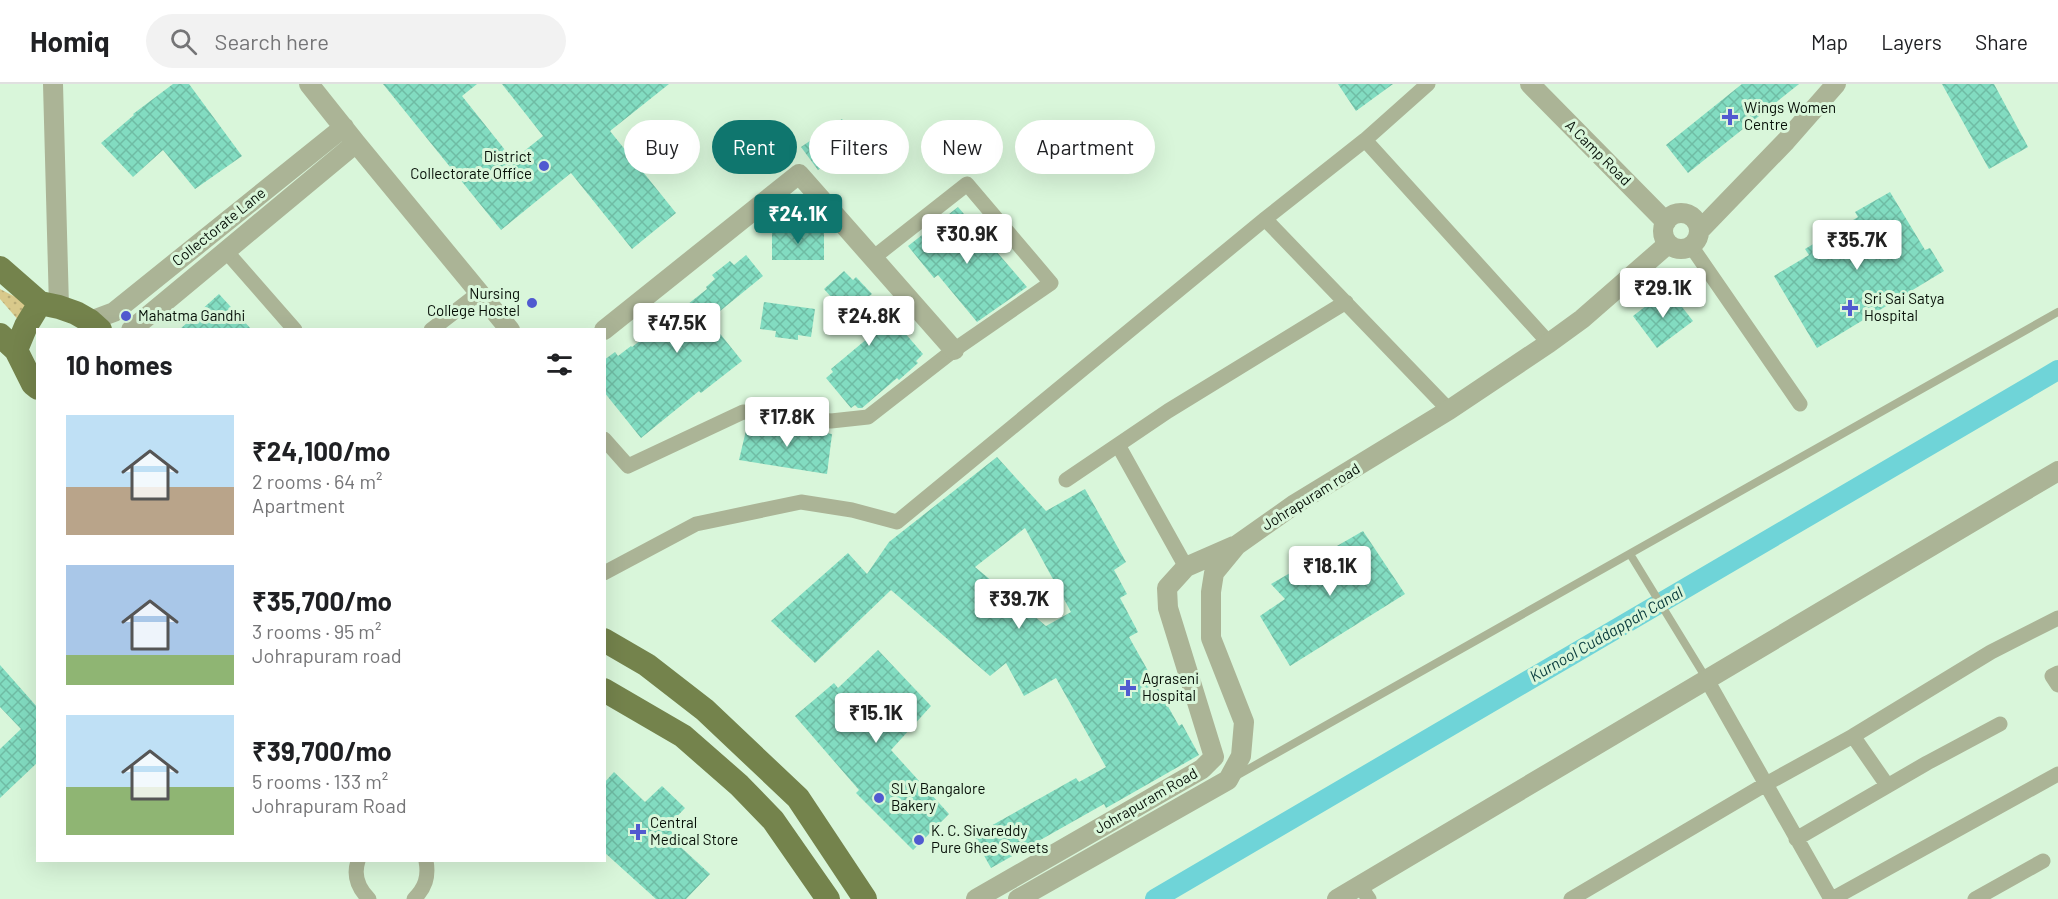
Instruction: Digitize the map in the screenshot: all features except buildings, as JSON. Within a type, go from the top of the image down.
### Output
[{"type":"main road","points":[[0,268],[49,305],[76,313],[95,325]]},
{"type":"main road","points":[[36,386],[8,343],[49,305]]},
{"type":"main road","points":[[606,641],[647,665],[705,710],[798,798],[865,899]]},
{"type":"main road","points":[[606,691],[683,736],[739,785],[773,820],[828,899]]},
{"type":"street","points":[[49,305],[53,84]]},
{"type":"street","points":[[309,84],[508,328]]},
{"type":"street","points":[[606,572],[696,524],[801,502],[852,510],[897,522],[1265,219],[1365,140],[1428,84]]},
{"type":"street","name":"A Camp Road","points":[[1530,84],[1666,222]]},
{"type":"street","points":[[1800,404],[1695,238],[1695,220],[1686,214],[1674,214],[1666,222],[1663,233],[1668,244],[1679,249],[1695,238],[1836,84]]},
{"type":"street","name":"Collectorate Lane","points":[[95,325],[211,233],[350,135]]},
{"type":"street","name":"Collectorate Lane","points":[[133,328],[225,250],[350,135]]},
{"type":"street","points":[[1365,140],[1549,343]]},
{"type":"street","points":[[606,328],[800,174],[954,350]]},
{"type":"street","points":[[606,441],[628,466],[743,412],[831,421],[868,417],[954,350],[1051,283],[967,184],[873,258]]},
{"type":"street","points":[[1265,219],[1449,410]]},
{"type":"street","points":[[211,233],[293,328]]},
{"type":"street","name":"Johrapuram road","points":[[1018,899],[1228,780],[1240,756],[1244,722],[1211,638],[1211,592],[1214,573],[1237,545],[1295,504],[1449,410],[1549,343],[1582,319],[1668,244]]},
{"type":"street","points":[[434,328],[479,292]]},
{"type":"street","points":[[1066,480],[1168,411],[1346,302]]},
{"type":"street","points":[[1118,446],[1186,567]]},
{"type":"street","points":[[1337,899],[1365,892],[1707,680],[2058,471]]},
{"type":"street","name":"Johrapuram Road","points":[[976,899],[1202,769],[1214,757],[1168,608],[1167,588],[1186,567],[1237,545]]},
{"type":"street","points":[[1571,899],[1766,784],[1853,736],[1991,652],[2058,618]]},
{"type":"street","points":[[2058,673],[2052,676],[2058,685]]},
{"type":"street","points":[[1707,680],[1832,899],[2058,774]]},
{"type":"street","points":[[1796,839],[1887,785],[2001,724]]},
{"type":"street","points":[[1853,736],[1887,785]]},
{"type":"street","points":[[1975,899],[2043,861]]},
{"type":"street","points":[[358,862],[356,877],[367,899]]},
{"type":"street","points":[[414,899],[421,893],[426,883],[428,871],[426,862]]},
{"type":"lane","points":[[1228,780],[2058,312]]},
{"type":"lane","points":[[1630,554],[1707,680]]},
{"type":"shaded area","points":[[0,289],[31,305],[19,321],[0,299]]},
{"type":"waterway","name":"Kurnool Cuddappah Canal","points":[[1155,899],[2058,370]]},
{"type":"place","name":"Wings Women Centre","points":[[1730,117]]},
{"type":"place","name":"District Collectorate Office","points":[[544,166]]},
{"type":"place","name":"Nursing College Hostel","points":[[532,303]]},
{"type":"place","name":"Sri Sai Satya Hospital","points":[[1850,308]]},
{"type":"place","name":"Mahatma Gandhi","points":[[126,316]]},
{"type":"place","name":"Agraseni Hospital","points":[[1128,688]]},
{"type":"place","name":"SLV Bangalore Bakery","points":[[879,798]]},
{"type":"place","name":"Central Medical Store","points":[[638,832]]},
{"type":"place","name":"K. C. Sivareddy Pure Ghee Sweets","points":[[919,840]]}]
